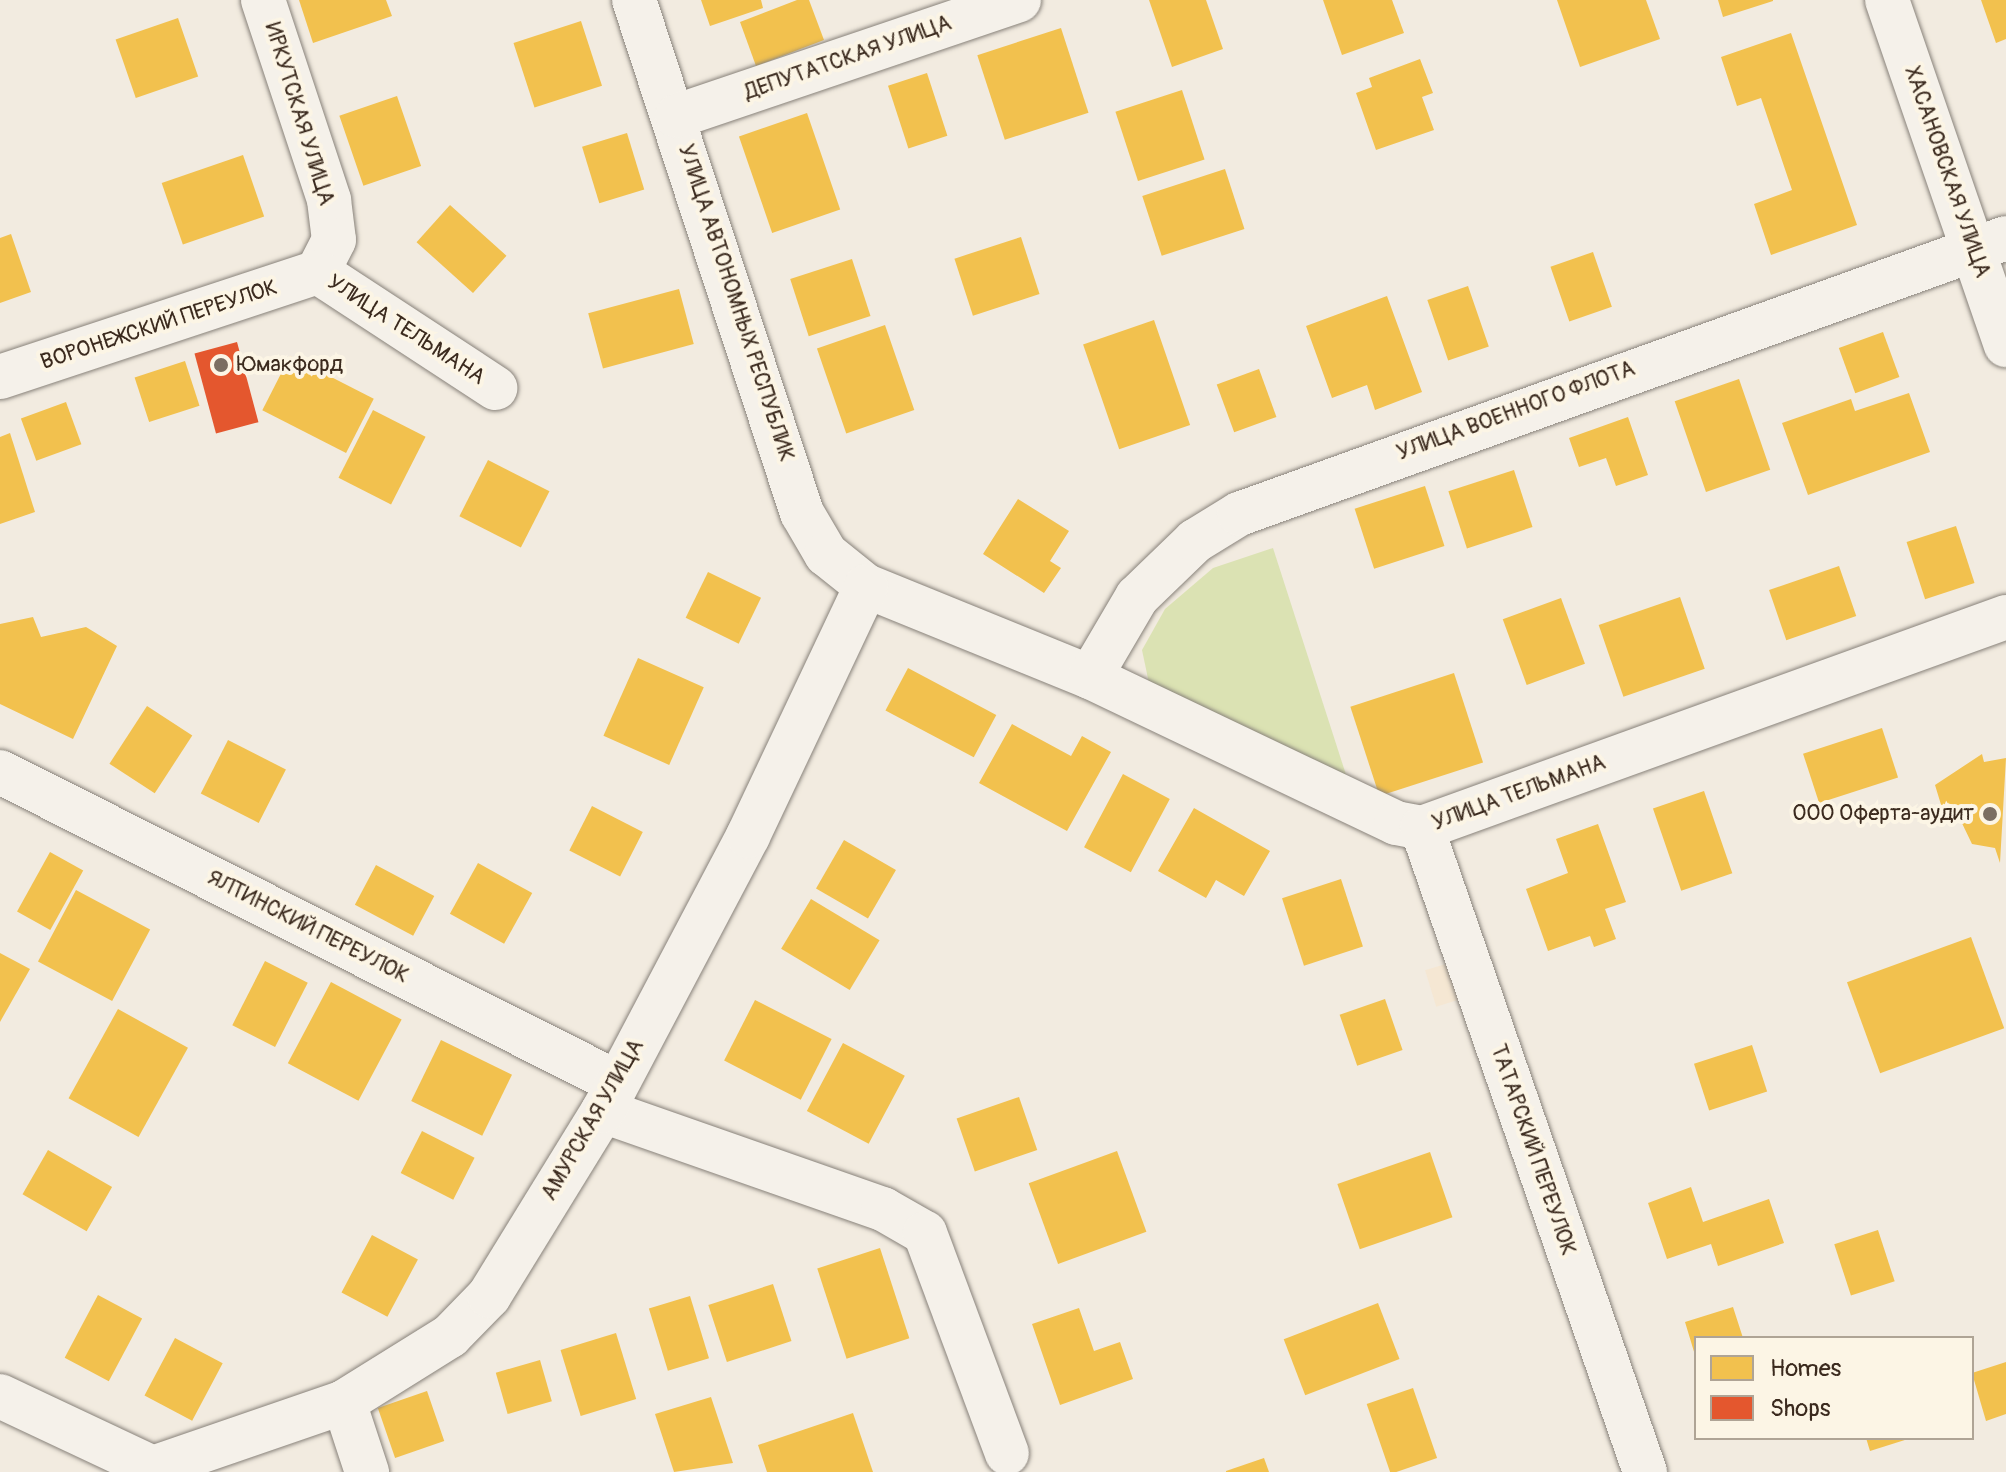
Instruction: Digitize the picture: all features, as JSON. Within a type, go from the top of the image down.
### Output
[{"type":"street","name":"ИРКУТСКАЯ УЛИЦА","points":[[263,0],[329,200],[334,240],[318,272]]},
{"type":"street","name":"УЛИЦА АВТОНОМНЫХ РЕСПУБЛИК","points":[[634,0],[677,116],[802,513],[826,554],[866,586]]},
{"type":"street","name":"ДЕПУТАТСКАЯ УЛИЦА","points":[[677,116],[1019,0]]},
{"type":"street","name":"ХАСАНОВСКАЯ УЛИЦА","points":[[1887,0],[1990,244],[2006,345]]},
{"type":"street","name":"УЛИЦА ВОЕННОГО ФЛОТА","points":[[1090,677],[1137,597],[1195,541],[1239,514],[1990,244]]},
{"type":"street","name":"ВОРОНЕЖСКИЙ ПЕРЕУЛОК","points":[[0,377],[318,272]]},
{"type":"street","name":"УЛИЦА ТЕЛЬМАНА","points":[[318,272],[495,388]]},
{"type":"street","name":"УЛИЦА ТЕЛЬМАНА","points":[[866,586],[1090,677],[1396,823],[1422,828],[2006,617]]},
{"type":"street","name":"АМУРСКАЯ УЛИЦА","points":[[147,1470],[344,1402],[471,1317],[610,1097],[748,836],[866,586]]},
{"type":"street","name":"ЯЛТИНСКИЙ ПЕРЕУЛОК","points":[[0,772],[610,1097],[883,1209],[925,1233],[1007,1453]]},
{"type":"street","name":"ТАТАРСКИЙ ПЕРЕУЛОК","points":[[1422,828],[1645,1472]]},
{"type":"street","points":[[0,1396],[147,1470]]},
{"type":"street","points":[[344,1402],[367,1472]]},
{"type":"shaded area","points":[[1449,963],[1460,999],[1436,1007],[1425,970]]},
{"type":"green space","points":[[1273,548],[1349,784],[1150,688],[1142,650],[1165,609],[1213,568]]},
{"type":"building: Homes","points":[[299,0],[386,0],[392,16],[313,43]]},
{"type":"building: Homes","points":[[701,0],[761,0],[763,8],[710,26]]},
{"type":"building: Homes","points":[[797,0],[809,0],[824,40],[756,66],[740,22]]},
{"type":"building: Homes","points":[[1149,0],[1206,0],[1223,49],[1172,67]]},
{"type":"building: Homes","points":[[1323,0],[1392,0],[1404,33],[1342,55]]},
{"type":"building: Homes","points":[[1557,0],[1646,0],[1660,39],[1580,67]]},
{"type":"building: Homes","points":[[1718,0],[1773,0],[1773,1],[1723,17]]},
{"type":"building: Homes","points":[[1981,0],[2006,0],[2006,39],[1996,43]]},
{"type":"building: Homes","points":[[178,18],[198,77],[136,98],[116,39]]},
{"type":"building: Homes","points":[[581,21],[602,86],[534,108],[513,43]]},
{"type":"building: Homes","points":[[1061,28],[1089,113],[1005,140],[977,55]]},
{"type":"building: Homes","points":[[1791,33],[1857,225],[1771,255],[1754,204],[1792,190],[1761,98],[1737,106],[1721,57]]},
{"type":"building: Homes","points":[[1420,59],[1433,93],[1422,97],[1434,130],[1376,150],[1356,93],[1372,87],[1369,78]]},
{"type":"building: Homes","points":[[927,73],[947,136],[908,148],[888,86]]},
{"type":"building: Homes","points":[[1182,90],[1205,159],[1138,181],[1115,112]]},
{"type":"building: Homes","points":[[397,96],[421,166],[363,186],[339,116]]},
{"type":"building: Homes","points":[[807,113],[840,209],[772,233],[739,136]]},
{"type":"building: Homes","points":[[627,133],[644,189],[599,203],[582,147]]},
{"type":"building: Homes","points":[[243,155],[264,216],[183,244],[162,183]]},
{"type":"building: Homes","points":[[1225,169],[1244,229],[1162,256],[1142,196]]},
{"type":"building: Homes","points":[[450,205],[506,256],[473,293],[417,242]]},
{"type":"building: Homes","points":[[11,234],[31,292],[0,303],[0,238]]},
{"type":"building: Homes","points":[[1021,237],[1040,294],[973,316],[954,259]]},
{"type":"building: Homes","points":[[1593,252],[1612,307],[1569,321],[1550,267]]},
{"type":"building: Homes","points":[[852,259],[871,316],[809,336],[790,279]]},
{"type":"building: Homes","points":[[1468,286],[1489,347],[1448,361],[1427,300]]},
{"type":"building: Homes","points":[[679,289],[694,344],[603,368],[588,313]]},
{"type":"building: Homes","points":[[1387,296],[1422,392],[1375,410],[1367,385],[1332,398],[1306,326]]},
{"type":"building: Homes","points":[[1154,320],[1190,425],[1119,449],[1083,344]]},
{"type":"building: Homes","points":[[885,325],[914,410],[846,434],[817,348]]},
{"type":"building: Homes","points":[[1883,332],[1899,377],[1855,393],[1839,348]]},
{"type":"building: Homes","points":[[290,356],[374,399],[346,453],[262,410]]},
{"type":"building: Homes","points":[[185,361],[200,406],[149,422],[135,377]]},
{"type":"building: Homes","points":[[1259,369],[1276,417],[1234,432],[1217,384]]},
{"type":"building: Homes","points":[[1739,379],[1770,470],[1706,492],[1675,401]]},
{"type":"building: Homes","points":[[1909,393],[1930,452],[1808,495],[1782,423],[1851,399],[1855,411]]},
{"type":"building: Homes","points":[[66,402],[81,444],[36,461],[21,418]]},
{"type":"building: Homes","points":[[373,410],[426,437],[391,505],[338,478]]},
{"type":"building: Homes","points":[[1628,417],[1648,475],[1616,486],[1606,458],[1579,467],[1569,438]]},
{"type":"building: Homes","points":[[10,433],[35,512],[0,524],[0,437]]},
{"type":"building: Homes","points":[[488,460],[549,491],[521,547],[459,516]]},
{"type":"building: Homes","points":[[1514,470],[1533,527],[1467,548],[1448,491]]},
{"type":"building: Homes","points":[[1425,486],[1444,546],[1374,569],[1355,509]]},
{"type":"building: Homes","points":[[1018,499],[1069,531],[1050,561],[1061,568],[1044,593],[983,554]]},
{"type":"building: Homes","points":[[1956,526],[1975,583],[1925,599],[1907,542]]},
{"type":"building: Homes","points":[[1839,566],[1856,616],[1786,640],[1769,590]]},
{"type":"building: Homes","points":[[708,572],[761,598],[739,644],[686,618]]},
{"type":"building: Homes","points":[[1680,597],[1705,669],[1623,697],[1599,625]]},
{"type":"building: Homes","points":[[1561,598],[1585,664],[1527,685],[1503,619]]},
{"type":"building: Homes","points":[[33,617],[41,637],[86,627],[117,646],[73,739],[0,704],[0,624]]},
{"type":"building: Homes","points":[[638,658],[704,687],[669,765],[603,736]]},
{"type":"building: Homes","points":[[908,668],[996,715],[974,757],[885,710]]},
{"type":"building: Homes","points":[[1454,673],[1483,762],[1379,796],[1350,707]]},
{"type":"building: Homes","points":[[147,706],[192,735],[155,793],[109,764]]},
{"type":"building: Homes","points":[[1012,724],[1071,756],[1082,736],[1111,752],[1067,831],[979,783]]},
{"type":"building: Homes","points":[[1882,728],[1898,777],[1819,803],[1803,754]]},
{"type":"building: Homes","points":[[228,740],[286,770],[259,823],[201,793]]},
{"type":"building: Homes","points":[[1982,754],[1984,762],[2006,758],[2000,863],[1995,848],[1972,844],[1959,817],[1946,821],[1935,785]]},
{"type":"building: Homes","points":[[1123,774],[1170,799],[1131,872],[1084,847]]},
{"type":"building: Homes","points":[[1704,791],[1732,873],[1681,891],[1653,809]]},
{"type":"building: Homes","points":[[592,806],[643,832],[620,876],[569,851]]},
{"type":"building: Homes","points":[[1194,808],[1270,851],[1244,896],[1216,880],[1206,898],[1158,871]]},
{"type":"building: Homes","points":[[1598,824],[1626,902],[1605,909],[1616,939],[1594,947],[1590,936],[1548,951],[1526,889],[1568,873],[1556,839]]},
{"type":"building: Homes","points":[[844,840],[896,870],[868,918],[816,888]]},
{"type":"building: Homes","points":[[50,852],[83,870],[50,930],[17,911]]},
{"type":"building: Homes","points":[[478,863],[532,893],[504,944],[450,914]]},
{"type":"building: Homes","points":[[376,865],[434,896],[413,936],[355,905]]},
{"type":"building: Homes","points":[[1341,879],[1363,947],[1304,966],[1282,898]]},
{"type":"building: Homes","points":[[76,890],[150,929],[112,1001],[38,962]]},
{"type":"building: Homes","points":[[811,899],[880,940],[850,990],[781,949]]},
{"type":"building: Homes","points":[[1971,937],[2004,1028],[1880,1073],[1847,982]]},
{"type":"building: Homes","points":[[0,953],[30,969],[0,1022]]},
{"type":"building: Homes","points":[[265,961],[308,983],[275,1047],[232,1025]]},
{"type":"building: Homes","points":[[331,982],[402,1020],[358,1101],[288,1063]]},
{"type":"building: Homes","points":[[1385,999],[1403,1050],[1357,1066],[1340,1015]]},
{"type":"building: Homes","points":[[755,1000],[832,1039],[801,1100],[724,1061]]},
{"type":"building: Homes","points":[[118,1009],[188,1048],[139,1137],[69,1098]]},
{"type":"building: Homes","points":[[441,1040],[512,1075],[482,1136],[411,1101]]},
{"type":"building: Homes","points":[[843,1043],[905,1076],[869,1144],[807,1111]]},
{"type":"building: Homes","points":[[1752,1045],[1767,1092],[1709,1110],[1694,1064]]},
{"type":"building: Homes","points":[[1019,1097],[1037,1150],[975,1171],[957,1118]]},
{"type":"building: Homes","points":[[422,1131],[475,1158],[453,1200],[401,1173]]},
{"type":"building: Homes","points":[[48,1150],[112,1187],[87,1231],[22,1194]]},
{"type":"building: Homes","points":[[1117,1151],[1146,1232],[1058,1264],[1029,1183]]},
{"type":"building: Homes","points":[[1430,1152],[1452,1217],[1360,1249],[1337,1184]]},
{"type":"building: Homes","points":[[1691,1187],[1703,1222],[1769,1199],[1784,1243],[1718,1266],[1711,1244],[1667,1259],[1648,1203]]},
{"type":"building: Homes","points":[[1878,1230],[1895,1281],[1851,1296],[1834,1244]]},
{"type":"building: Homes","points":[[372,1235],[418,1259],[387,1317],[341,1292]]},
{"type":"building: Homes","points":[[880,1248],[909,1338],[847,1359],[817,1268]]},
{"type":"building: Homes","points":[[773,1284],[792,1341],[727,1362],[708,1305]]},
{"type":"building: Homes","points":[[98,1295],[142,1318],[109,1381],[65,1358]]},
{"type":"building: Homes","points":[[690,1296],[709,1358],[668,1371],[649,1309]]},
{"type":"building: Homes","points":[[1378,1303],[1400,1359],[1305,1395],[1284,1339]]},
{"type":"building: Homes","points":[[1733,1307],[1742,1336],[1694,1336],[1694,1352],[1685,1322]]},
{"type":"building: Homes","points":[[1079,1308],[1094,1351],[1120,1342],[1133,1379],[1060,1405],[1032,1324]]},
{"type":"building: Homes","points":[[616,1333],[636,1399],[581,1416],[561,1350]]},
{"type":"building: Homes","points":[[175,1338],[223,1363],[192,1421],[144,1395]]},
{"type":"building: Homes","points":[[540,1360],[552,1401],[508,1414],[496,1373]]},
{"type":"building: Homes","points":[[2006,1362],[2006,1414],[1986,1421],[1974,1372]]},
{"type":"building: Homes","points":[[1413,1388],[1437,1458],[1390,1472],[1367,1404]]},
{"type":"building: Homes","points":[[427,1391],[444,1441],[395,1458],[378,1408]]},
{"type":"building: Homes","points":[[711,1397],[733,1463],[674,1472],[655,1414]]},
{"type":"building: Homes","points":[[853,1413],[873,1472],[767,1472],[758,1445]]},
{"type":"building: Homes","points":[[1867,1440],[1905,1440],[1870,1451]]},
{"type":"building: Homes","points":[[1264,1458],[1269,1472],[1226,1472],[1226,1471]]},
{"type":"building: Shops","points":[[237,342],[258,422],[216,434],[194,353]]},
{"type":"place","name":"Юмакфорд","points":[[221,365]]},
{"type":"place","name":"ООО Оферта-аудит","points":[[1990,814]]}]
